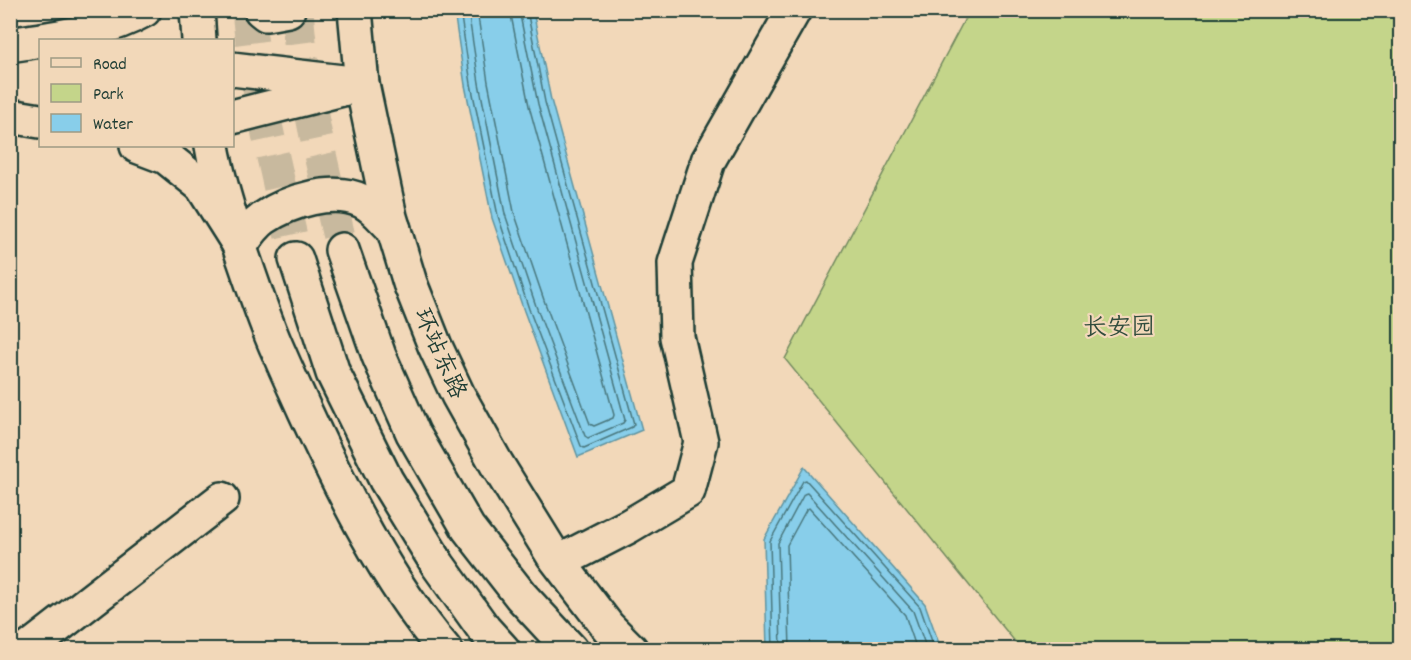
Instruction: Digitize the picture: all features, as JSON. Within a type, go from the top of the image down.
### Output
[{"type":"street","points":[[51,39],[87,32],[126,20],[144,10]]},
{"type":"street","points":[[197,10],[199,39]]},
{"type":"street","points":[[261,10],[266,14],[288,10]]},
{"type":"street","name":"环站东路","points":[[355,10],[362,84],[394,229],[410,283],[435,346],[458,395],[496,463],[559,562],[608,627],[631,650]]},
{"type":"street","points":[[559,562],[629,526],[688,491],[701,442],[677,337],[675,263],[708,161],[794,10]]},
{"type":"street","points":[[10,47],[39,41]]},
{"type":"street","points":[[10,47],[39,53]]},
{"type":"street","points":[[234,69],[362,84]]},
{"type":"street","points":[[234,116],[362,84]]},
{"type":"street","points":[[10,116],[39,121]]},
{"type":"street","points":[[10,137],[39,133]]},
{"type":"street","points":[[139,147],[166,158],[202,186],[240,246]]},
{"type":"street","points":[[212,147],[230,216],[278,352],[351,503],[401,591],[445,650]]},
{"type":"street","points":[[240,246],[264,218],[298,201],[316,197],[349,197],[363,202],[394,229]]},
{"type":"street","points":[[342,250],[379,356],[413,433],[462,519],[521,596],[571,650]]},
{"type":"street","points":[[296,259],[333,373],[386,480],[438,565],[484,629],[503,650]]},
{"type":"street","points":[[27,650],[222,499]]},
{"type":"green space","name":"长安园","points":[[969,11],[1400,11],[1400,649],[1021,649],[785,359]]},
{"type":"water","points":[[454,11],[533,11],[551,100],[642,430],[578,457],[492,218],[465,85]]},
{"type":"water","points":[[804,467],[925,604],[941,649],[767,649],[764,539]]},
{"type":"tunnel","points":[[248,10],[262,104],[296,259]]},
{"type":"tunnel","points":[[297,10],[309,101],[342,250]]}]
